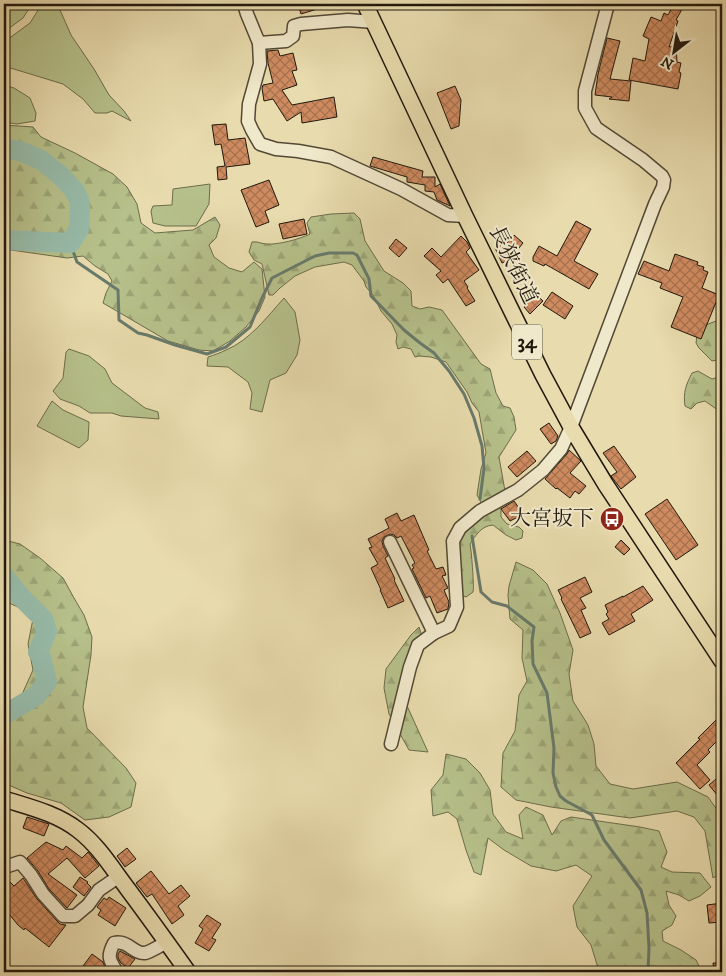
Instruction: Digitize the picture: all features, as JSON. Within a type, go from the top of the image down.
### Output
[{"type":"main road","name":"長狭街道","points":[[366,4],[465,216],[571,428],[602,479],[722,661]]},
{"type":"main road","points":[[4,799],[60,818],[78,830],[118,876],[188,972]]},
{"type":"street","points":[[244,4],[259,43],[260,64],[249,104],[248,121],[260,144],[276,149],[298,151],[331,158],[401,189],[448,215],[465,216]]},
{"type":"street","points":[[392,744],[410,666],[418,645],[434,633],[449,626],[457,607],[453,541],[460,528],[480,511],[518,490],[543,470],[561,449],[571,428],[663,187],[664,180],[658,173],[643,160],[596,128],[585,108],[585,91],[608,4]]},
{"type":"street","points":[[259,43],[286,41],[293,36],[294,26],[301,24],[348,20],[374,22]]},
{"type":"street","points":[[390,542],[434,633]]},
{"type":"street","points":[[4,863],[8,866],[20,862],[43,894],[63,916],[75,916],[88,905],[99,890],[118,876]]},
{"type":"street","points":[[117,972],[110,961],[109,952],[114,943],[128,944],[138,952],[145,953],[167,942]]},
{"type":"green space","points":[[4,4],[32,4],[23,18],[4,32]]},
{"type":"green space","points":[[42,4],[62,4],[60,10],[71,35],[109,95],[131,121],[112,111],[95,113],[83,99],[63,84],[4,66],[4,42],[30,23]]},
{"type":"green space","points":[[4,85],[14,88],[30,98],[36,113],[35,121],[17,124],[4,122]]},
{"type":"green space","points":[[4,125],[33,127],[41,137],[113,174],[127,187],[137,204],[141,223],[155,233],[193,230],[215,217],[220,225],[216,238],[209,245],[214,257],[229,268],[242,272],[254,262],[262,269],[265,297],[259,311],[246,327],[230,341],[213,351],[199,350],[168,341],[103,303],[112,281],[108,274],[83,256],[67,258],[4,249]]},
{"type":"green space","points":[[210,184],[209,204],[196,226],[165,226],[153,223],[151,211],[153,206],[172,205],[173,189]]},
{"type":"green space","points":[[354,213],[360,219],[365,241],[384,271],[403,283],[411,291],[412,306],[420,309],[429,307],[442,310],[481,364],[490,369],[496,393],[503,406],[510,408],[514,417],[516,430],[499,457],[505,491],[501,507],[501,517],[507,524],[519,527],[523,531],[522,538],[516,540],[493,525],[485,527],[479,532],[470,544],[473,592],[466,597],[460,595],[456,547],[482,504],[477,495],[481,469],[486,453],[479,412],[467,392],[446,362],[431,357],[415,357],[411,349],[403,347],[398,349],[397,335],[392,324],[381,311],[373,295],[352,265],[344,262],[315,267],[295,276],[273,295],[269,295],[262,264],[254,260],[249,252],[252,242],[277,244],[310,234],[307,223],[311,217]]},
{"type":"green space","points":[[284,298],[295,312],[300,340],[297,355],[286,373],[270,380],[262,412],[250,409],[252,393],[248,382],[228,367],[207,366],[208,357],[235,346],[243,340],[258,327]]},
{"type":"green space","points":[[716,321],[722,321],[722,359],[712,361],[696,343],[698,328]]},
{"type":"green space","points":[[69,349],[89,356],[105,369],[112,383],[145,408],[158,412],[159,419],[121,416],[112,413],[90,413],[79,406],[60,399],[53,391],[63,378],[66,352]]},
{"type":"green space","points":[[698,371],[712,379],[722,377],[722,413],[705,401],[697,403],[691,409],[685,406],[684,397],[687,385],[692,373]]},
{"type":"green space","points":[[52,401],[63,410],[89,422],[88,440],[79,448],[37,426]]},
{"type":"green space","points":[[4,540],[20,544],[63,578],[84,615],[92,637],[83,707],[87,728],[126,768],[136,783],[131,807],[109,817],[85,820],[61,803],[27,793],[4,783],[4,709],[19,701],[33,670],[28,644],[34,614],[9,603],[4,590]]},
{"type":"green space","points":[[516,562],[533,570],[547,584],[560,613],[573,650],[569,674],[573,701],[588,725],[594,744],[596,766],[610,784],[633,789],[677,782],[708,797],[718,811],[722,822],[721,873],[713,878],[705,831],[694,817],[677,811],[630,818],[551,807],[516,800],[501,787],[503,753],[515,731],[519,695],[527,681],[522,658],[523,630],[510,619],[508,595]]},
{"type":"green space","points":[[419,627],[422,636],[398,686],[428,752],[409,750],[389,714],[384,688],[386,669]]},
{"type":"green space","points":[[446,754],[466,759],[480,773],[490,790],[493,814],[506,832],[523,839],[519,815],[526,807],[543,815],[552,835],[561,821],[571,817],[659,831],[667,852],[661,867],[672,872],[700,873],[711,887],[700,896],[689,901],[679,895],[666,891],[669,905],[676,916],[672,925],[662,931],[663,941],[696,960],[702,972],[597,972],[598,968],[591,945],[577,927],[573,906],[592,876],[576,865],[556,871],[531,866],[488,838],[481,875],[474,872],[457,819],[448,812],[433,816],[431,790],[443,775]]},
{"type":"building","points":[[298,4],[326,4],[327,6],[301,14]]},
{"type":"building","points":[[674,4],[685,4],[676,20],[678,21],[669,47],[676,46],[677,62],[681,63],[678,89],[629,80],[633,58],[645,61],[649,39],[643,36],[651,17],[661,21],[664,13],[668,15]]},
{"type":"building","points":[[607,38],[620,41],[610,79],[631,81],[629,101],[609,99],[612,97],[595,95]]},
{"type":"building","points":[[278,50],[280,56],[293,53],[297,70],[292,71],[297,85],[282,90],[292,105],[334,97],[337,117],[302,123],[301,112],[287,121],[273,99],[264,101],[263,85],[273,83],[267,51]]},
{"type":"building","points":[[455,86],[461,100],[459,126],[451,129],[437,93]]},
{"type":"building","points":[[226,124],[228,140],[245,138],[250,164],[226,167],[227,179],[218,180],[217,167],[225,166],[221,144],[215,145],[212,125]]},
{"type":"building","points":[[373,157],[423,171],[422,177],[435,177],[435,187],[440,184],[450,206],[437,200],[434,192],[425,191],[425,185],[407,182],[407,177],[370,166]]},
{"type":"building","points":[[269,180],[279,205],[265,211],[269,222],[256,227],[241,190]]},
{"type":"building","points":[[304,219],[307,234],[283,239],[279,224]]},
{"type":"building","points":[[576,221],[591,229],[574,261],[598,274],[589,289],[545,264],[544,266],[533,261],[539,246],[557,256]]},
{"type":"building","points":[[514,235],[523,243],[515,253],[516,257],[502,263],[495,248],[507,243]]},
{"type":"building","points":[[461,236],[470,248],[466,252],[479,270],[464,281],[475,301],[466,306],[448,279],[443,283],[436,275],[441,271],[424,256],[432,248],[441,257]]},
{"type":"building","points":[[396,239],[407,248],[399,257],[389,248]]},
{"type":"building","points":[[675,254],[698,262],[697,265],[704,267],[703,270],[708,272],[702,288],[719,295],[701,339],[671,327],[683,297],[660,288],[662,283],[638,274],[644,261],[669,271]]},
{"type":"building","points":[[552,292],[573,306],[565,319],[543,305]]},
{"type":"building","points":[[536,294],[543,301],[530,314],[524,307]]},
{"type":"building","points":[[549,423],[558,436],[556,441],[551,444],[540,429]]},
{"type":"building","points":[[614,446],[636,477],[621,489],[611,476],[617,472],[603,453]]},
{"type":"building","points":[[569,450],[581,461],[570,473],[586,486],[579,494],[575,491],[570,498],[545,479]]},
{"type":"building","points":[[527,451],[536,461],[517,477],[508,467]]},
{"type":"building","points":[[667,499],[698,545],[676,560],[645,514]]},
{"type":"building","points":[[514,501],[524,515],[518,520],[516,518],[510,521],[501,509]]},
{"type":"building","points":[[397,513],[401,521],[414,515],[429,550],[427,551],[436,569],[443,567],[446,575],[442,576],[448,588],[444,590],[449,602],[448,609],[437,613],[430,596],[426,598],[412,569],[414,568],[412,565],[415,563],[401,536],[397,538],[390,534],[384,537],[382,541],[388,556],[385,558],[404,601],[388,608],[371,568],[378,564],[369,548],[372,547],[368,539],[389,528],[385,519]]},
{"type":"building","points":[[621,540],[630,549],[624,555],[615,547]]},
{"type":"building","points":[[585,577],[592,592],[580,598],[586,608],[581,610],[591,633],[580,638],[558,590]]},
{"type":"building","points":[[643,586],[653,600],[631,614],[635,621],[609,635],[602,623],[609,619],[606,614],[608,612],[605,605]]},
{"type":"building","points":[[718,718],[722,723],[722,736],[697,765],[710,780],[700,789],[676,763]]},
{"type":"building","points":[[722,774],[722,801],[709,785]]},
{"type":"building","points":[[27,817],[49,824],[44,836],[23,828]]},
{"type":"building","points":[[46,842],[63,850],[66,846],[82,858],[88,852],[99,866],[85,878],[67,858],[48,874],[77,895],[67,908],[49,889],[27,858]]},
{"type":"building","points":[[127,848],[136,859],[125,867],[117,856]]},
{"type":"building","points":[[151,871],[169,894],[181,885],[190,896],[178,906],[184,915],[172,924],[152,894],[147,897],[136,883]]},
{"type":"building","points":[[4,876],[14,886],[23,878],[37,899],[57,921],[60,924],[66,925],[49,947],[25,928],[24,930],[18,925],[4,908]]},
{"type":"building","points":[[80,877],[88,882],[91,887],[84,896],[73,887]]},
{"type":"building","points":[[109,897],[126,908],[115,926],[98,915],[101,910],[97,907],[104,898],[107,900]]},
{"type":"building","points":[[722,903],[722,922],[709,923],[707,905]]},
{"type":"building","points":[[207,915],[221,924],[212,938],[216,940],[209,951],[195,943],[203,929],[199,926]]},
{"type":"building","points":[[120,951],[135,959],[128,968],[118,958]]},
{"type":"building","points":[[92,954],[103,962],[107,972],[91,972],[83,966]]},
{"type":"building","points":[[713,963],[722,963],[722,972],[714,972]]},
{"type":"waterway","points":[[4,149],[20,151],[41,160],[60,175],[74,190],[79,200],[80,208],[79,229],[70,243],[4,240]]},
{"type":"waterway","points":[[70,243],[77,262],[118,290],[119,320],[138,333],[207,354],[226,347],[250,327],[272,278],[315,256],[329,253],[353,253],[357,255],[369,279],[371,296],[404,330],[434,353],[464,394],[474,418],[482,446],[484,468],[480,499]]},
{"type":"waterway","points":[[472,536],[481,592],[492,602],[507,606],[534,627],[532,641],[533,664],[547,693],[554,748],[553,773],[560,796],[592,815],[604,840],[641,890],[647,913],[648,972]]},
{"type":"waterway","points":[[4,576],[20,596],[43,619],[47,631],[38,652],[47,682],[36,696],[4,715]]},
{"type":"place","name":"大宮坂下","points":[[612,519]]}]
